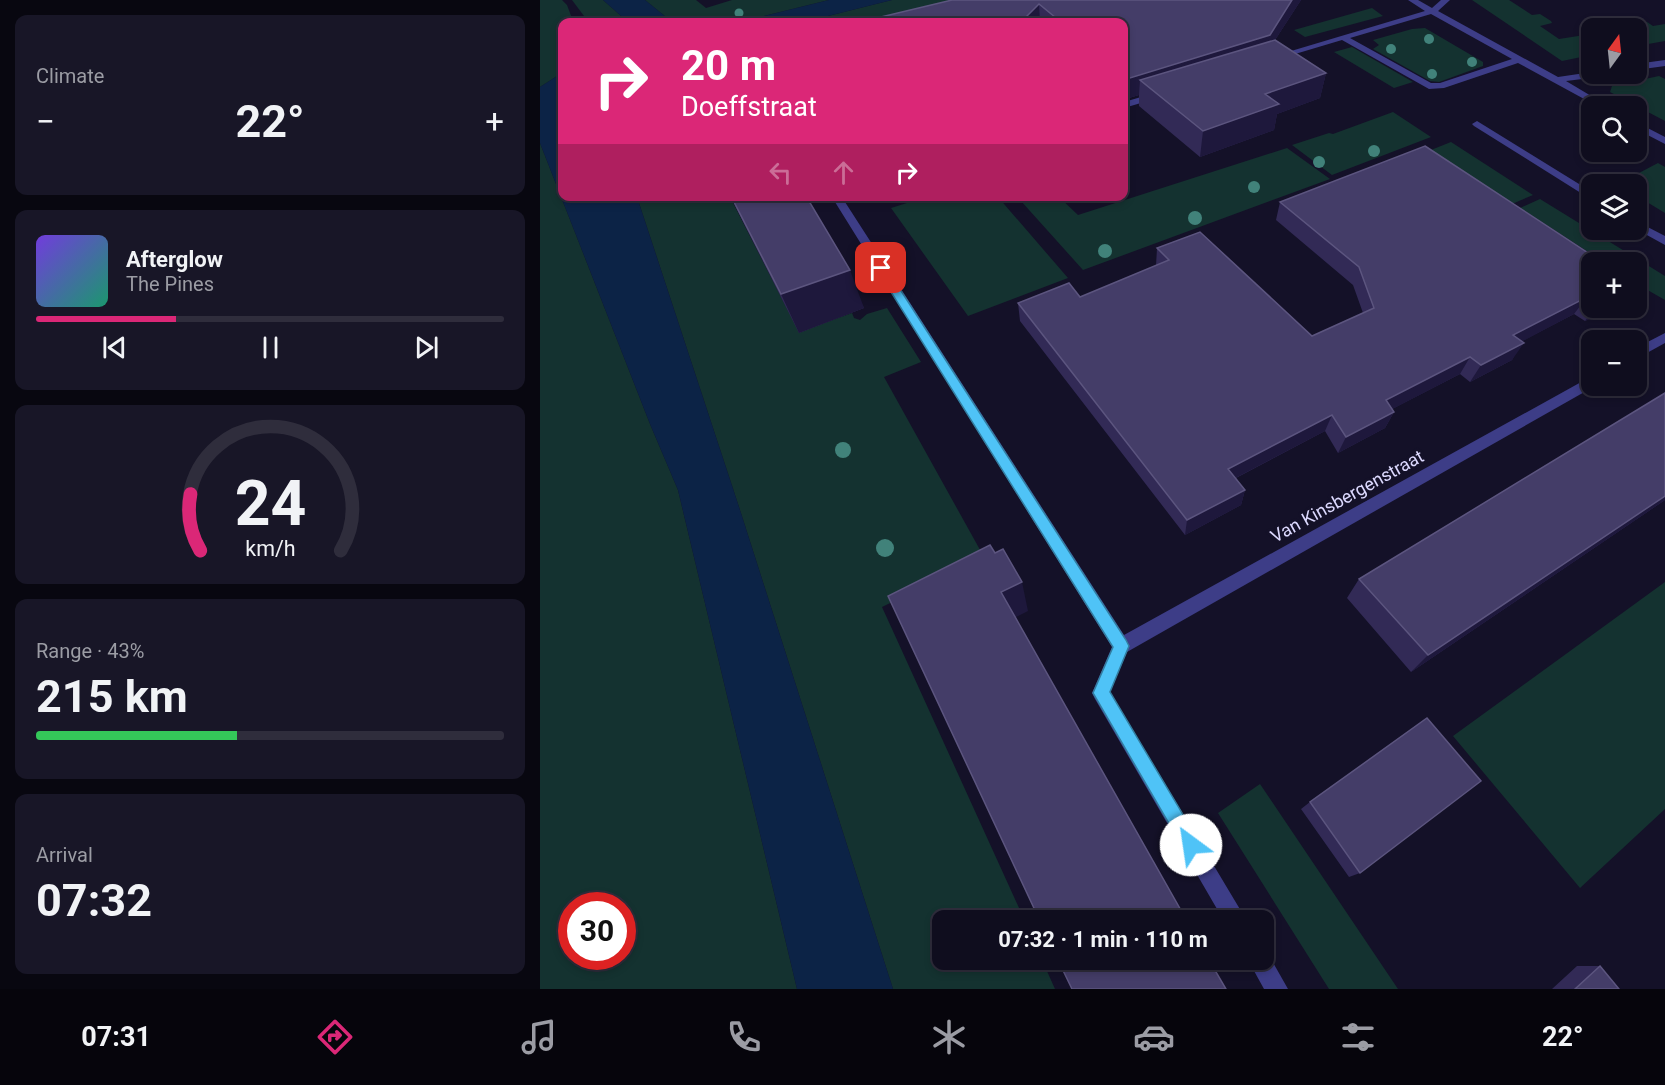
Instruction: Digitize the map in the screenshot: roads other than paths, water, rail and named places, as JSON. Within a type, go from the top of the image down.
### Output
[{"type":"street","points":[[1412,0],[1585,96]]},
{"type":"street","points":[[1261,62],[1433,11],[1446,0]]},
{"type":"street","points":[[1343,37],[1429,86],[1441,86],[1520,59]]},
{"type":"street","points":[[1647,65],[1665,63]]},
{"type":"street","points":[[1557,80],[1581,77]]},
{"type":"street","points":[[1128,104],[1163,93]]},
{"type":"street","points":[[1477,124],[1581,190]]},
{"type":"street","points":[[1647,131],[1665,141]]},
{"type":"street","points":[[842,201],[1121,646],[1101,693],[1229,910]]},
{"type":"street","points":[[1647,230],[1665,241]]},
{"type":"street","points":[[1647,348],[1665,337]]},
{"type":"street","name":"Van Kinsbergenstraat","points":[[1121,646],[1581,387]]},
{"type":"street","points":[[1265,970],[1277,989]]},
{"type":"water","points":[[603,0],[645,0],[667,18],[623,18]]},
{"type":"water","points":[[829,0],[892,0],[820,18],[756,18]]},
{"type":"water","points":[[558,76],[558,189],[540,143],[540,87]]},
{"type":"water","points":[[563,201],[638,201],[893,989],[797,989],[678,490]]}]
